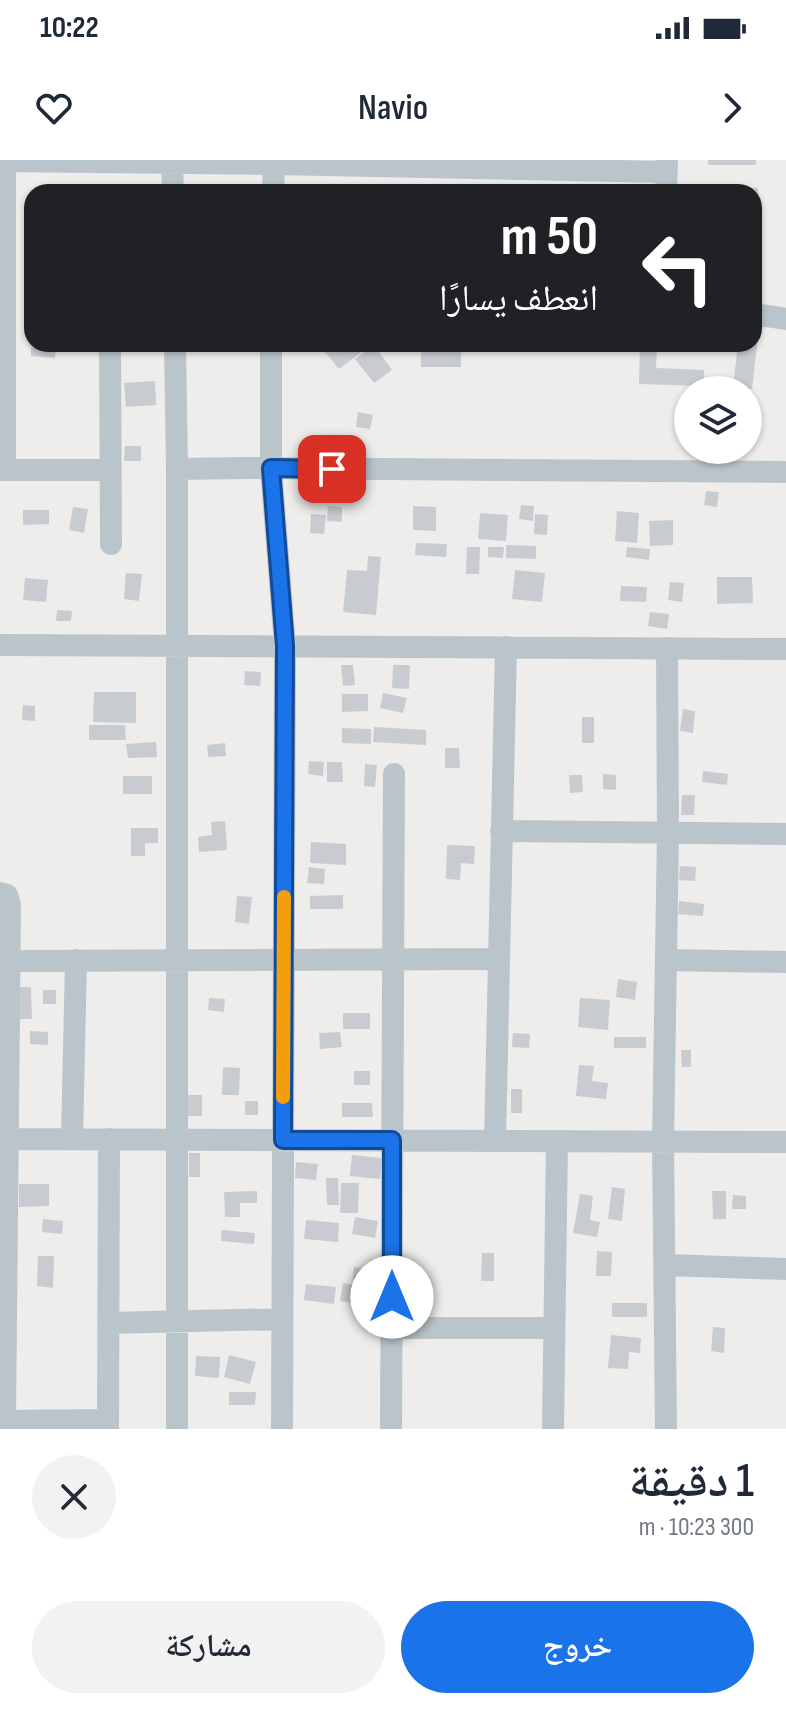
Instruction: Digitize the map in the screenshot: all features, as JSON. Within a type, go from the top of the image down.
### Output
[{"type":"street","points":[[110,470],[3,470],[2,161],[440,164],[666,175]]},
{"type":"street","points":[[172,162],[173,184]]},
{"type":"street","points":[[273,184],[274,164]]},
{"type":"street","points":[[762,315],[786,319]]},
{"type":"street","points":[[110,352],[111,544]]},
{"type":"street","points":[[175,352],[177,1429]]},
{"type":"street","points":[[271,352],[271,468],[285,646],[282,1429]]},
{"type":"street","points":[[177,469],[786,472]]},
{"type":"street","points":[[0,645],[786,649]]},
{"type":"street","points":[[495,1141],[506,647]]},
{"type":"street","points":[[666,1429],[663,1142],[667,960],[667,648]]},
{"type":"street","points":[[391,1429],[394,774]]},
{"type":"street","points":[[501,831],[786,834]]},
{"type":"street","points":[[0,893],[7,895],[10,905],[2,1421],[108,1424],[109,1139]]},
{"type":"street","points":[[8,961],[498,959]]},
{"type":"street","points":[[72,1139],[76,960]]},
{"type":"street","points":[[667,960],[786,962]]},
{"type":"street","points":[[4,1139],[786,1142]]},
{"type":"street","points":[[553,1429],[557,1141]]},
{"type":"street","points":[[664,1265],[786,1269]]},
{"type":"street","points":[[108,1323],[282,1319]]},
{"type":"street","points":[[392,1328],[554,1328]]},
{"type":"building","points":[[708,160],[756,160],[756,165],[708,165]]},
{"type":"building","points":[[31,352],[56,352],[55,358],[31,356]]},
{"type":"building","points":[[325,352],[361,352],[339,369]]},
{"type":"building","points":[[364,352],[379,352],[392,370],[374,383],[355,359]]},
{"type":"building","points":[[421,352],[461,352],[461,367],[421,367]]},
{"type":"building","points":[[640,352],[657,352],[656,368],[704,370],[704,376],[674,376],[674,385],[639,384]]},
{"type":"building","points":[[737,352],[756,352],[753,376],[734,376]]},
{"type":"building","points":[[155,381],[156,405],[126,407],[124,383]]},
{"type":"building","points":[[358,412],[373,415],[370,429],[356,427]]},
{"type":"building","points":[[125,446],[141,446],[141,461],[124,461]]},
{"type":"building","points":[[706,491],[719,492],[717,507],[704,505]]},
{"type":"building","points":[[521,505],[534,506],[533,521],[519,519]]},
{"type":"building","points":[[328,506],[342,507],[342,522],[327,521]]},
{"type":"building","points":[[413,506],[436,507],[436,531],[413,530]]},
{"type":"building","points":[[73,507],[88,509],[84,533],[69,530]]},
{"type":"building","points":[[23,510],[49,510],[49,524],[23,525]]},
{"type":"building","points":[[617,511],[639,513],[637,543],[615,541]]},
{"type":"building","points":[[480,513],[508,515],[506,541],[478,539]]},
{"type":"building","points":[[311,514],[326,515],[324,534],[310,533]]},
{"type":"building","points":[[535,514],[548,515],[547,535],[534,534]]},
{"type":"building","points":[[673,520],[673,545],[650,546],[649,521]]},
{"type":"building","points":[[416,543],[447,544],[446,557],[415,555]]},
{"type":"building","points":[[506,545],[536,546],[536,559],[506,558]]},
{"type":"building","points":[[467,547],[480,547],[479,574],[466,574]]},
{"type":"building","points":[[488,547],[504,547],[503,558],[488,557]]},
{"type":"building","points":[[627,547],[650,549],[649,560],[626,557]]},
{"type":"building","points":[[368,556],[381,557],[376,615],[343,612],[347,570],[367,571]]},
{"type":"building","points":[[515,570],[545,573],[542,602],[512,599]]},
{"type":"building","points":[[126,573],[142,574],[139,601],[124,599]]},
{"type":"building","points":[[717,577],[752,577],[753,603],[717,604]]},
{"type":"building","points":[[25,578],[48,580],[46,602],[23,600]]},
{"type":"building","points":[[670,582],[684,583],[682,602],[668,600]]},
{"type":"building","points":[[621,586],[647,587],[646,602],[620,601]]},
{"type":"building","points":[[57,610],[72,611],[71,621],[56,621]]},
{"type":"building","points":[[650,612],[669,614],[667,629],[648,626]]},
{"type":"building","points":[[341,665],[353,665],[355,685],[343,686]]},
{"type":"building","points":[[393,665],[410,665],[409,689],[392,688]]},
{"type":"building","points":[[245,671],[261,672],[260,686],[244,685]]},
{"type":"building","points":[[94,692],[136,692],[136,723],[93,722]]},
{"type":"building","points":[[383,693],[407,698],[403,713],[380,708]]},
{"type":"building","points":[[342,694],[368,694],[368,711],[342,712]]},
{"type":"building","points":[[23,705],[35,706],[35,721],[22,720]]},
{"type":"building","points":[[683,709],[695,711],[693,733],[680,731]]},
{"type":"building","points":[[582,717],[594,717],[594,743],[582,743]]},
{"type":"building","points":[[89,725],[125,725],[126,740],[89,740]]},
{"type":"building","points":[[374,727],[426,730],[426,745],[373,742]]},
{"type":"building","points":[[342,728],[371,729],[371,744],[342,743]]},
{"type":"building","points":[[156,742],[157,757],[128,758],[126,744]]},
{"type":"building","points":[[225,743],[226,756],[208,757],[207,745]]},
{"type":"building","points":[[445,748],[459,748],[460,768],[445,768]]},
{"type":"building","points":[[309,761],[324,762],[323,776],[308,774]]},
{"type":"building","points":[[327,762],[342,762],[343,782],[327,782]]},
{"type":"building","points":[[365,764],[377,765],[375,787],[364,786]]},
{"type":"building","points":[[703,771],[728,774],[727,785],[702,782]]},
{"type":"building","points":[[603,774],[616,775],[616,790],[603,789]]},
{"type":"building","points":[[569,775],[582,775],[583,792],[570,793]]},
{"type":"building","points":[[123,776],[152,776],[152,794],[123,794]]},
{"type":"building","points":[[682,795],[695,795],[694,815],[681,815]]},
{"type":"building","points":[[225,821],[227,850],[199,852],[198,837],[212,835],[211,822]]},
{"type":"building","points":[[131,828],[158,828],[158,843],[145,843],[145,856],[131,856]]},
{"type":"building","points":[[311,842],[346,844],[346,865],[310,863]]},
{"type":"building","points":[[447,845],[475,846],[474,864],[461,863],[460,880],[446,879]]},
{"type":"building","points":[[680,866],[696,867],[695,881],[679,880]]},
{"type":"building","points":[[309,867],[325,869],[324,884],[307,883]]},
{"type":"building","points":[[343,895],[343,909],[310,909],[310,896]]},
{"type":"building","points":[[237,896],[252,897],[249,924],[235,922]]},
{"type":"building","points":[[679,901],[704,904],[703,916],[678,914]]},
{"type":"building","points":[[618,979],[637,982],[635,1000],[616,997]]},
{"type":"building","points":[[17,987],[31,987],[32,1019],[18,1019]]},
{"type":"building","points":[[43,990],[56,990],[56,1004],[43,1004]]},
{"type":"building","points":[[209,998],[225,999],[224,1012],[208,1010]]},
{"type":"building","points":[[580,998],[610,1000],[608,1030],[578,1027]]},
{"type":"building","points":[[343,1013],[370,1013],[370,1029],[343,1029]]},
{"type":"building","points":[[30,1031],[48,1032],[48,1045],[30,1044]]},
{"type":"building","points":[[340,1032],[342,1047],[320,1049],[319,1033]]},
{"type":"building","points":[[513,1033],[530,1034],[529,1048],[512,1047]]},
{"type":"building","points":[[614,1037],[646,1037],[646,1048],[614,1048]]},
{"type":"building","points":[[681,1050],[691,1050],[691,1067],[682,1067]]},
{"type":"building","points":[[579,1065],[594,1066],[592,1081],[608,1083],[606,1099],[576,1096]]},
{"type":"building","points":[[223,1067],[240,1068],[239,1095],[222,1095]]},
{"type":"building","points":[[354,1071],[370,1071],[370,1085],[354,1085]]},
{"type":"building","points":[[511,1089],[522,1089],[522,1113],[511,1113]]},
{"type":"building","points":[[188,1095],[202,1095],[202,1116],[188,1116]]},
{"type":"building","points":[[245,1101],[258,1101],[258,1115],[245,1115]]},
{"type":"building","points":[[342,1103],[372,1103],[373,1117],[342,1117]]},
{"type":"building","points":[[189,1153],[200,1153],[200,1177],[189,1177]]},
{"type":"building","points":[[352,1155],[382,1158],[380,1179],[350,1176]]},
{"type":"building","points":[[296,1162],[318,1164],[316,1180],[295,1178]]},
{"type":"building","points":[[326,1178],[338,1178],[339,1205],[327,1205]]},
{"type":"building","points":[[341,1183],[359,1183],[358,1213],[340,1213]]},
{"type":"building","points":[[19,1184],[49,1184],[49,1206],[19,1207]]},
{"type":"building","points":[[612,1187],[625,1189],[622,1221],[608,1219]]},
{"type":"building","points":[[257,1191],[257,1203],[240,1203],[240,1217],[225,1217],[224,1192]]},
{"type":"building","points":[[712,1191],[726,1191],[726,1219],[713,1219]]},
{"type":"building","points":[[580,1194],[593,1196],[590,1220],[600,1222],[597,1237],[573,1233]]},
{"type":"building","points":[[733,1195],[746,1196],[746,1209],[732,1209]]},
{"type":"building","points":[[355,1217],[378,1221],[375,1238],[352,1234]]},
{"type":"building","points":[[43,1219],[63,1221],[62,1234],[42,1232]]},
{"type":"building","points":[[306,1220],[339,1223],[338,1242],[304,1239]]},
{"type":"building","points":[[222,1230],[255,1233],[254,1244],[221,1241]]},
{"type":"building","points":[[597,1251],[612,1252],[611,1276],[596,1276]]},
{"type":"building","points":[[482,1253],[494,1253],[494,1281],[481,1281]]},
{"type":"building","points":[[38,1256],[54,1256],[53,1288],[37,1286]]},
{"type":"building","points":[[354,1267],[372,1269],[371,1282],[353,1280]]},
{"type":"building","points":[[343,1283],[354,1285],[351,1303],[340,1301]]},
{"type":"building","points":[[306,1284],[336,1287],[334,1304],[304,1300]]},
{"type":"building","points":[[612,1303],[647,1303],[647,1317],[612,1317]]},
{"type":"building","points":[[713,1327],[725,1328],[724,1353],[711,1351]]},
{"type":"building","points":[[611,1335],[641,1338],[640,1353],[629,1352],[628,1369],[608,1368]]},
{"type":"building","points":[[229,1355],[256,1362],[250,1384],[224,1377]]},
{"type":"building","points":[[196,1356],[220,1357],[219,1378],[195,1376]]},
{"type":"building","points":[[229,1392],[256,1392],[255,1405],[229,1405]]},
{"type":"slow traffic","points":[[283,1097],[284,897]]},
{"type":"route","points":[[332,469],[271,468],[285,646],[283,1140],[392,1140],[392,1297]]}]
